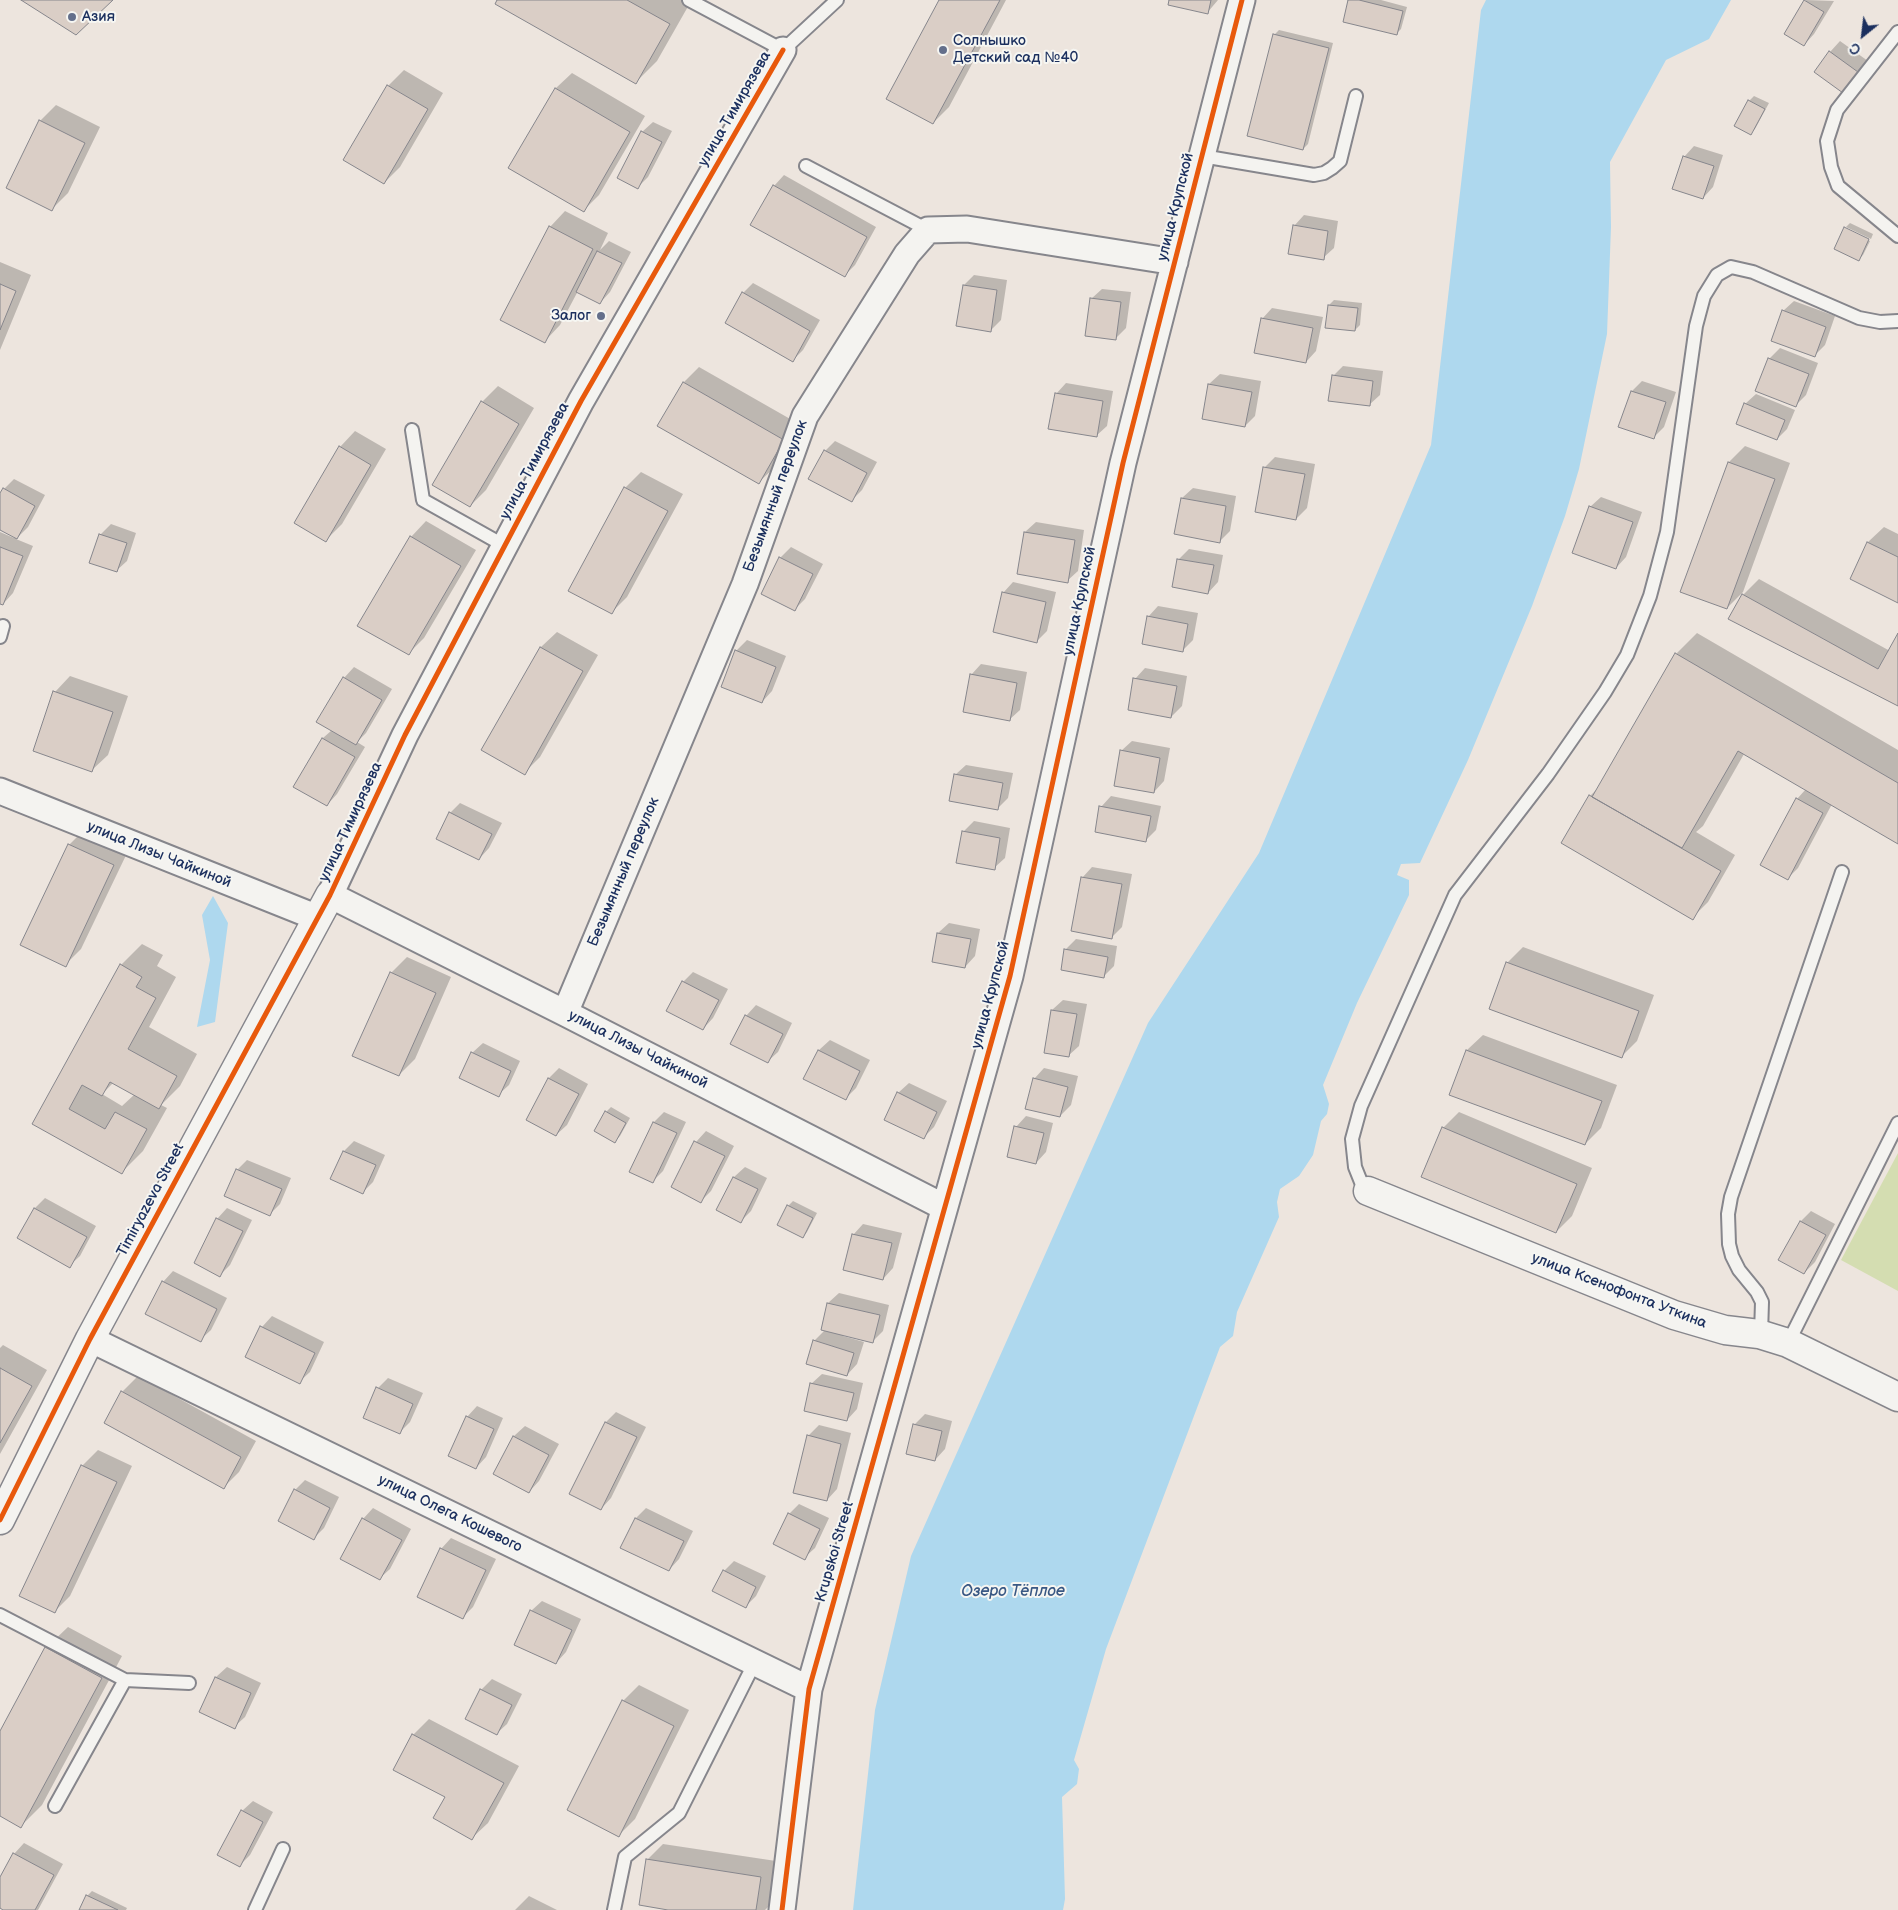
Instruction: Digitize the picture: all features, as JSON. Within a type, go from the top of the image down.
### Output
[{"type":"street","name":"улица Крупской","points":[[944,1207],[1010,976],[1123,464],[1242,0]]},
{"type":"street","name":"улица Тимирязева","points":[[324,907],[405,735],[581,402],[783,50]]},
{"type":"street","points":[[928,230],[967,229],[1175,262]]},
{"type":"street","name":"Безымянный переулок","points":[[565,1012],[745,584],[805,416],[907,254],[928,230]]},
{"type":"street","name":"улица Лизы Чайкиной","points":[[0,792],[324,907],[565,1012],[944,1207]]},
{"type":"street","name":"Timiryazeva Street","points":[[0,1520],[90,1339],[324,907]]},
{"type":"street","name":"улица Ксенофонта Уткина","points":[[1368,1191],[1674,1315],[1725,1330],[1761,1334],[1788,1343],[1898,1397]]},
{"type":"street","name":"Krupskoi Street","points":[[782,1910],[809,1688],[944,1207]]},
{"type":"street","name":"улица Олега Кошевого","points":[[90,1339],[809,1688]]},
{"type":"lane","points":[[689,0],[783,50],[837,0]]},
{"type":"lane","points":[[1898,32],[1837,110],[1827,141],[1831,167],[1838,186],[1898,236]]},
{"type":"lane","points":[[1202,156],[1314,175],[1324,173],[1340,160],[1356,96]]},
{"type":"lane","points":[[806,166],[928,230]]},
{"type":"lane","points":[[1368,1191],[1361,1182],[1355,1167],[1352,1139],[1361,1106],[1455,895],[1548,774],[1605,692],[1627,655],[1650,596],[1667,532],[1696,326],[1704,296],[1717,274],[1730,267],[1753,272],[1859,318],[1880,322],[1898,321]]},
{"type":"lane","points":[[412,430],[423,500],[504,546]]},
{"type":"lane","points":[[1761,1334],[1762,1302],[1757,1292],[1739,1270],[1732,1256],[1729,1244],[1728,1214],[1731,1197],[1842,872]]},
{"type":"lane","points":[[1788,1343],[1898,1123]]},
{"type":"lane","points":[[0,1615],[125,1680],[189,1684]]},
{"type":"lane","points":[[614,1910],[625,1857],[679,1813],[755,1662]]},
{"type":"lane","points":[[55,1806],[125,1680]]},
{"type":"lane","points":[[255,1910],[283,1849]]},
{"type":"green space","points":[[1898,1153],[1898,1291],[1841,1260]]},
{"type":"water","name":"Озеро Тёплое","points":[[1486,0],[1731,0],[1709,39],[1666,60],[1610,162],[1611,227],[1607,334],[1579,469],[1565,516],[1532,606],[1468,760],[1420,863],[1401,864],[1397,875],[1409,880],[1409,895],[1357,1003],[1323,1085],[1329,1104],[1327,1114],[1321,1121],[1313,1155],[1299,1176],[1280,1189],[1277,1202],[1279,1217],[1237,1312],[1233,1336],[1220,1347],[1106,1649],[1074,1760],[1079,1769],[1077,1784],[1062,1797],[1065,1899],[1063,1910],[853,1910],[875,1710],[911,1556],[1148,1023],[1259,853],[1431,445],[1481,10]]},
{"type":"water","points":[[213,896],[228,923],[215,1022],[197,1027],[210,960],[202,915]]},
{"type":"building","name":"Азия","points":[[21,0],[113,0],[76,35]]},
{"type":"building","points":[[497,0],[627,0],[670,24],[636,84],[495,4]]},
{"type":"building","name":"Солнышко Детский сад №40","points":[[939,0],[1000,0],[933,124],[886,99]]},
{"type":"building","points":[[1169,0],[1211,0],[1208,14],[1168,5]]},
{"type":"building","points":[[1348,0],[1359,0],[1403,11],[1397,35],[1343,22]]},
{"type":"building","points":[[1804,0],[1824,12],[1804,46],[1784,34]]},
{"type":"building","points":[[1273,34],[1329,48],[1303,150],[1247,136]]},
{"type":"building","points":[[1829,51],[1858,72],[1843,93],[1814,72]]},
{"type":"building","points":[[387,85],[428,109],[384,184],[343,160]]},
{"type":"building","points":[[555,88],[630,132],[584,212],[508,168]]},
{"type":"building","points":[[1748,100],[1765,109],[1751,135],[1734,126]]},
{"type":"building","points":[[39,120],[85,143],[52,211],[6,188]]},
{"type":"building","points":[[641,131],[662,142],[638,189],[617,178]]},
{"type":"building","points":[[1683,156],[1714,166],[1703,199],[1672,189]]},
{"type":"building","points":[[773,185],[867,237],[845,277],[750,225]]},
{"type":"building","points":[[1293,225],[1328,231],[1324,260],[1288,254]]},
{"type":"building","points":[[549,226],[593,249],[545,343],[500,320]]},
{"type":"building","points":[[1844,227],[1869,239],[1859,261],[1834,249]]},
{"type":"building","points":[[597,251],[622,263],[600,304],[576,292]]},
{"type":"building","points":[[0,284],[16,291],[0,330]]},
{"type":"building","points":[[963,285],[997,290],[991,332],[956,326]]},
{"type":"building","points":[[742,292],[810,331],[793,362],[725,323]]},
{"type":"building","points":[[1090,298],[1121,302],[1116,340],[1085,336]]},
{"type":"building","points":[[1328,305],[1358,308],[1355,331],[1325,328]]},
{"type":"building","points":[[1782,310],[1826,327],[1815,357],[1771,341]]},
{"type":"building","points":[[1261,318],[1313,328],[1306,363],[1254,353]]},
{"type":"building","points":[[1768,358],[1809,374],[1796,407],[1755,391]]},
{"type":"building","points":[[1332,375],[1373,381],[1370,406],[1328,401]]},
{"type":"building","points":[[683,382],[784,440],[759,484],[657,426]]},
{"type":"building","points":[[1208,384],[1252,392],[1245,427],[1202,419]]},
{"type":"building","points":[[1631,391],[1666,402],[1654,439],[1618,427]]},
{"type":"building","points":[[1055,393],[1103,401],[1097,437],[1048,429]]},
{"type":"building","points":[[481,401],[519,424],[470,507],[432,485]]},
{"type":"building","points":[[1744,403],[1785,420],[1777,440],[1736,424]]},
{"type":"building","points":[[339,446],[371,465],[326,542],[294,523]]},
{"type":"building","points":[[824,450],[867,473],[852,502],[808,479]]},
{"type":"building","points":[[1728,462],[1775,479],[1727,609],[1680,592]]},
{"type":"building","points":[[1263,467],[1305,474],[1296,520],[1255,512]]},
{"type":"building","points":[[624,487],[668,511],[612,614],[568,591]]},
{"type":"building","points":[[3,488],[35,506],[17,539],[0,530],[0,493]]},
{"type":"building","points":[[1181,498],[1226,506],[1220,543],[1174,534]]},
{"type":"building","points":[[1589,506],[1633,522],[1616,569],[1572,553]]},
{"type":"building","points":[[1024,532],[1075,540],[1068,583],[1017,574]]},
{"type":"building","points":[[99,534],[127,543],[117,572],[89,563]]},
{"type":"building","points":[[410,536],[461,566],[409,655],[357,626]]},
{"type":"building","points":[[1867,542],[1898,557],[1898,603],[1850,579]]},
{"type":"building","points":[[0,547],[23,556],[3,605],[0,604]]},
{"type":"building","points":[[779,557],[813,574],[795,611],[761,594]]},
{"type":"building","points":[[1177,559],[1214,565],[1208,594],[1172,587]]},
{"type":"building","points":[[1002,592],[1046,602],[1037,643],[993,632]]},
{"type":"building","points":[[1742,594],[1878,669],[1898,633],[1898,706],[1728,619]]},
{"type":"building","points":[[1147,616],[1188,624],[1183,652],[1142,644]]},
{"type":"building","points":[[540,647],[583,671],[525,775],[481,750]]},
{"type":"building","points":[[735,650],[776,667],[762,703],[721,687]]},
{"type":"building","points":[[1675,653],[1898,783],[1898,844],[1738,751],[1682,848],[1592,797]]},
{"type":"building","points":[[970,674],[1017,683],[1010,721],[963,712]]},
{"type":"building","points":[[343,677],[382,700],[356,745],[316,722]]},
{"type":"building","points":[[1133,678],[1177,686],[1171,718],[1128,710]]},
{"type":"building","points":[[53,691],[113,712],[92,772],[33,751]]},
{"type":"building","points":[[322,738],[355,757],[327,806],[293,787]]},
{"type":"building","points":[[1120,750],[1160,758],[1154,793],[1114,786]]},
{"type":"building","points":[[954,774],[1003,783],[998,810],[949,801]]},
{"type":"building","points":[[1589,795],[1721,871],[1693,920],[1561,843]]},
{"type":"building","points":[[1796,798],[1823,813],[1788,880],[1760,865]]},
{"type":"building","points":[[1099,806],[1151,816],[1146,842],[1095,832]]},
{"type":"building","points":[[449,812],[492,834],[479,860],[436,839]]},
{"type":"building","points":[[962,831],[1000,838],[995,870],[956,863]]},
{"type":"building","points":[[68,844],[114,865],[66,967],[20,945]]},
{"type":"building","points":[[1081,877],[1122,884],[1112,939],[1071,931]]},
{"type":"building","points":[[937,933],[971,939],[965,968],[932,962]]},
{"type":"building","points":[[1064,949],[1108,957],[1104,978],[1061,970]]},
{"type":"building","points":[[1506,962],[1639,1011],[1622,1058],[1489,1009]]},
{"type":"building","points":[[120,964],[142,977],[136,987],[156,998],[128,1049],[177,1076],[159,1109],[110,1082],[102,1096],[82,1085],[69,1109],[105,1129],[115,1112],[147,1129],[122,1174],[32,1124]]},
{"type":"building","points":[[390,972],[436,993],[399,1076],[352,1056]]},
{"type":"building","points":[[682,981],[719,1000],[703,1030],[666,1011]]},
{"type":"building","points":[[1051,1010],[1077,1014],[1069,1057],[1044,1053]]},
{"type":"building","points":[[745,1015],[783,1034],[768,1063],[730,1044]]},
{"type":"building","points":[[818,1050],[860,1071],[846,1100],[803,1079]]},
{"type":"building","points":[[1466,1050],[1602,1101],[1585,1145],[1449,1095]]},
{"type":"building","points":[[471,1052],[511,1071],[499,1097],[459,1078]]},
{"type":"building","points":[[548,1078],[579,1094],[556,1136],[526,1120]]},
{"type":"building","points":[[1033,1078],[1068,1087],[1060,1117],[1025,1109]]},
{"type":"building","points":[[897,1092],[937,1112],[924,1139],[884,1120]]},
{"type":"building","points":[[605,1111],[626,1123],[615,1143],[594,1131]]},
{"type":"building","points":[[653,1122],[677,1133],[653,1183],[629,1172]]},
{"type":"building","points":[[1014,1126],[1044,1133],[1036,1164],[1007,1157]]},
{"type":"building","points":[[1442,1127],[1577,1184],[1556,1233],[1421,1177]]},
{"type":"building","points":[[694,1141],[725,1156],[701,1203],[671,1187]]},
{"type":"building","points":[[343,1151],[376,1165],[363,1194],[330,1179]]},
{"type":"building","points":[[236,1169],[282,1189],[270,1216],[224,1196]]},
{"type":"building","points":[[733,1177],[758,1189],[741,1223],[716,1210]]},
{"type":"building","points":[[787,1205],[813,1218],[803,1238],[777,1225]]},
{"type":"building","points":[[34,1208],[87,1237],[70,1268],[17,1238]]},
{"type":"building","points":[[216,1218],[243,1231],[220,1277],[194,1263]]},
{"type":"building","points":[[1800,1221],[1826,1235],[1804,1274],[1778,1260]]},
{"type":"building","points":[[852,1234],[892,1243],[883,1280],[843,1270]]},
{"type":"building","points":[[162,1281],[217,1309],[201,1342],[145,1314]]},
{"type":"building","points":[[827,1303],[880,1315],[873,1343],[821,1330]]},
{"type":"building","points":[[260,1326],[315,1353],[300,1384],[245,1357]]},
{"type":"building","points":[[813,1340],[854,1353],[847,1376],[806,1364]]},
{"type":"building","points":[[0,1368],[32,1386],[0,1443]]},
{"type":"building","points":[[810,1383],[854,1393],[847,1421],[804,1411]]},
{"type":"building","points":[[376,1387],[413,1404],[400,1434],[363,1418]]},
{"type":"building","points":[[121,1391],[241,1457],[224,1489],[104,1423]]},
{"type":"building","points":[[466,1416],[494,1429],[476,1469],[448,1456]]},
{"type":"building","points":[[605,1422],[637,1437],[601,1510],[569,1494]]},
{"type":"building","points":[[913,1424],[942,1431],[935,1461],[906,1454]]},
{"type":"building","points":[[807,1435],[841,1444],[827,1501],[793,1493]]},
{"type":"building","points":[[513,1436],[549,1455],[529,1493],[493,1474]]},
{"type":"building","points":[[81,1465],[117,1482],[55,1613],[19,1596]]},
{"type":"building","points":[[294,1489],[330,1508],[314,1540],[278,1521]]},
{"type":"building","points":[[788,1513],[820,1529],[805,1560],[773,1544]]},
{"type":"building","points":[[362,1518],[402,1540],[380,1580],[340,1559]]},
{"type":"building","points":[[635,1518],[684,1541],[669,1571],[620,1548]]},
{"type":"building","points":[[440,1548],[486,1570],[463,1619],[417,1597]]},
{"type":"building","points":[[723,1570],[756,1587],[746,1608],[712,1591]]},
{"type":"building","points":[[530,1610],[572,1630],[556,1664],[514,1645]]},
{"type":"building","points":[[45,1647],[102,1678],[21,1828],[0,1816],[0,1731]]},
{"type":"building","points":[[215,1677],[251,1693],[235,1729],[199,1712]]},
{"type":"building","points":[[480,1689],[512,1705],[497,1735],[465,1719]]},
{"type":"building","points":[[622,1700],[674,1726],[619,1837],[567,1810]]},
{"type":"building","points":[[412,1734],[504,1783],[472,1840],[433,1818],[445,1797],[393,1770]]},
{"type":"building","points":[[241,1810],[263,1822],[240,1867],[217,1855]]},
{"type":"building","points":[[13,1853],[54,1875],[35,1910],[3,1910],[0,1908],[0,1877]]},
{"type":"building","points":[[646,1859],[761,1877],[756,1910],[668,1910],[639,1905]]},
{"type":"building","points":[[86,1895],[118,1910],[79,1910]]},
{"type":"cycle path","points":[[782,1910],[809,1689],[1010,976],[1123,463],[1242,0]]},
{"type":"cycle path","points":[[0,1520],[90,1339],[330,895],[405,735],[581,401],[783,50]]},
{"type":"place","name":"Азия","points":[[72,17]]},
{"type":"place","name":"Солнышко Детский сад №40","points":[[943,50]]},
{"type":"place","name":"Залог","points":[[601,316]]}]
